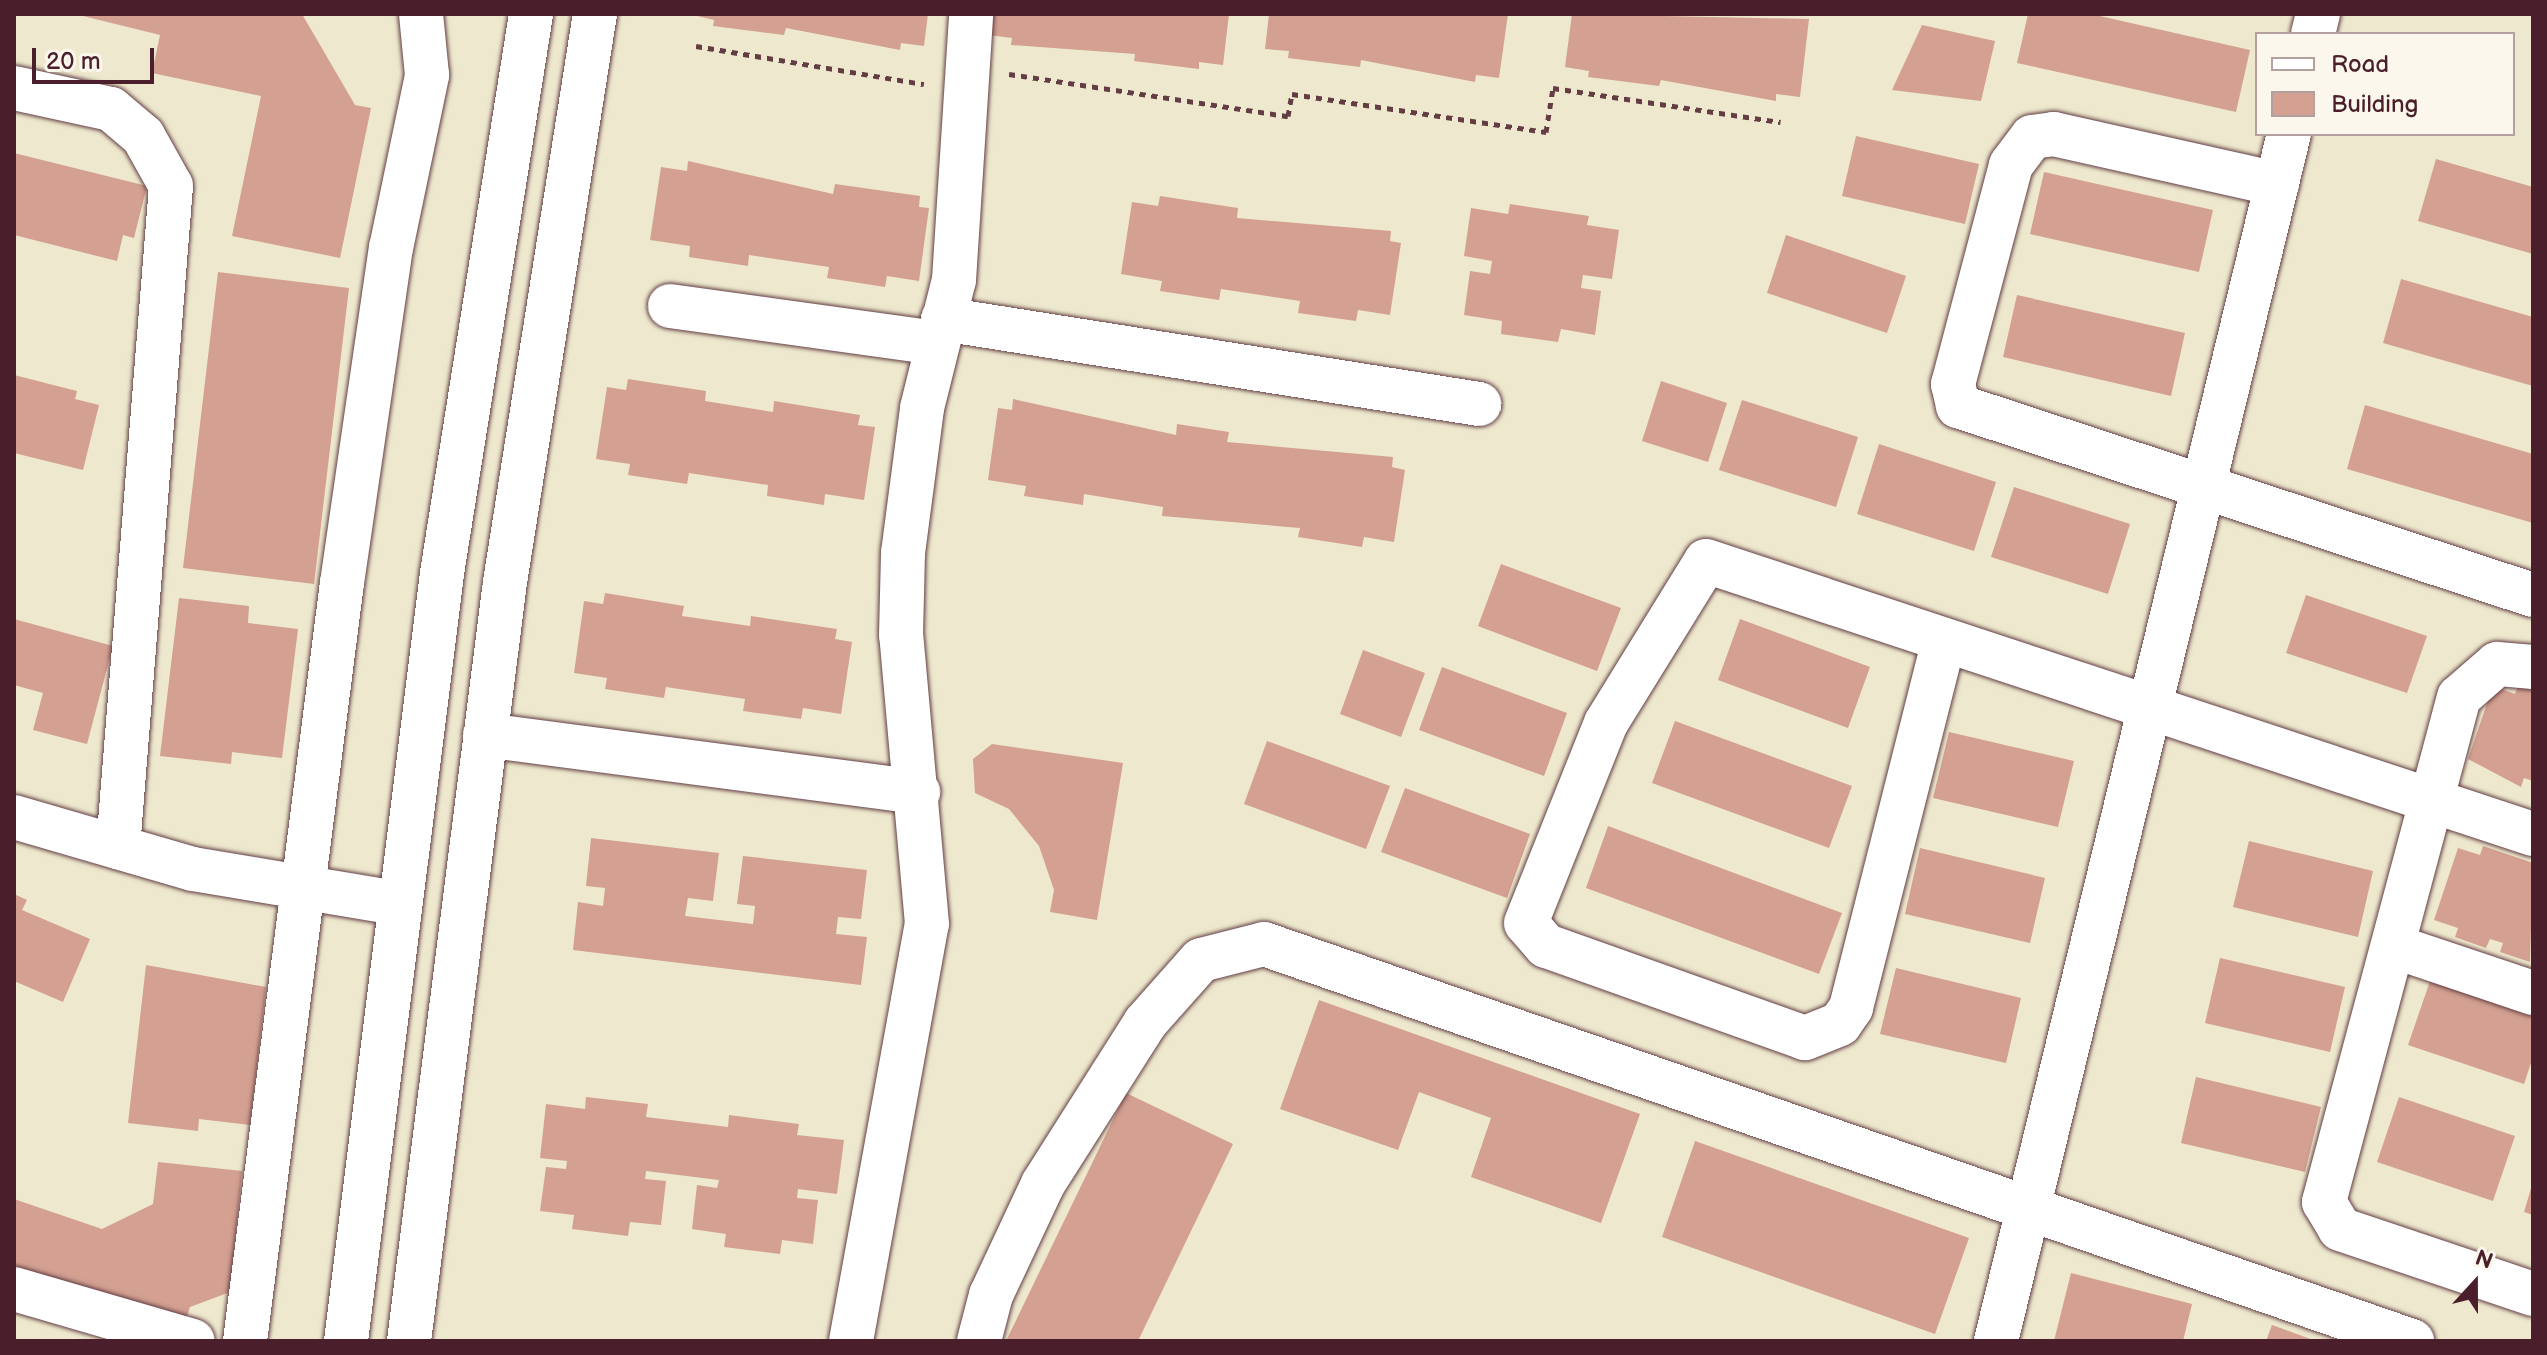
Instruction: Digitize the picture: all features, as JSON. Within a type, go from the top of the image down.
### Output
[{"type":"street","points":[[245,1341],[301,892],[391,248],[427,75],[421,14]]},
{"type":"street","points":[[346,1341],[397,903],[531,14]]},
{"type":"street","points":[[409,1341],[485,735],[595,14]]},
{"type":"street","points":[[851,1341],[927,924],[918,792],[901,635],[903,553],[964,200],[971,14]]},
{"type":"street","points":[[14,88],[111,109],[143,136],[171,186],[118,847]]},
{"type":"street","points":[[2277,184],[2054,134],[2032,137],[2011,165],[1953,384],[1958,406],[2533,595]]},
{"type":"street","points":[[1996,1341],[2289,136]]},
{"type":"street","points":[[670,306],[939,331],[1479,404]]},
{"type":"street","points":[[1944,640],[1851,1008],[1840,1024],[1805,1038],[1546,946],[1526,923],[1606,723],[1706,561],[2533,834]]},
{"type":"street","points":[[2533,667],[2497,664],[2469,684],[2432,801],[2324,1202],[2340,1229],[2533,1294]]},
{"type":"street","points":[[485,735],[918,792]]},
{"type":"street","points":[[14,817],[118,847],[301,892],[397,903]]},
{"type":"street","points":[[979,1341],[1016,1239],[1107,1075],[1185,972],[1241,944],[1264,944],[2412,1341]]},
{"type":"street","points":[[2393,946],[2533,993]]},
{"type":"street","points":[[14,1289],[193,1341]]},
{"type":"path","points":[[696,46],[1288,116],[1292,94],[1546,132],[1553,88],[1780,122]]},
{"type":"building","points":[[75,14],[302,14],[355,105],[371,108],[340,258],[232,236],[261,96],[152,73],[160,35]]},
{"type":"building","points":[[689,14],[928,14],[924,46],[901,43],[900,50],[786,28],[784,35],[713,26],[714,20]]},
{"type":"building","points":[[991,14],[1229,14],[1223,65],[1199,62],[1199,69],[1134,61],[1135,54],[1011,45],[1012,38],[988,35]]},
{"type":"building","points":[[1269,14],[1508,14],[1499,78],[1476,75],[1475,82],[1361,60],[1360,67],[1288,58],[1289,51],[1265,49]]},
{"type":"building","points":[[1572,14],[1809,19],[1800,97],[1776,94],[1776,101],[1661,80],[1659,86],[1588,77],[1589,71],[1565,67]]},
{"type":"building","points":[[2028,14],[2091,14],[2250,50],[2236,112],[2017,63]]},
{"type":"building","points":[[1922,25],[1995,41],[1981,101],[1892,90]]},
{"type":"building","points":[[1856,136],[1979,164],[1965,224],[1842,196]]},
{"type":"building","points":[[14,153],[147,186],[134,238],[123,235],[117,261],[14,235]]},
{"type":"building","points":[[2436,159],[2533,187],[2533,254],[2418,221]]},
{"type":"building","points":[[688,161],[833,194],[835,184],[920,196],[919,207],[929,208],[919,281],[887,276],[885,287],[827,278],[829,267],[749,255],[748,266],[689,257],[690,246],[650,240],[661,167],[687,171]]},
{"type":"building","points":[[2044,172],[2213,210],[2199,272],[2030,234]]},
{"type":"building","points":[[1160,196],[1238,208],[1237,218],[1391,231],[1390,241],[1401,243],[1390,315],[1358,310],[1356,321],[1298,313],[1300,301],[1221,289],[1219,300],[1160,291],[1162,281],[1121,274],[1132,202],[1158,206]]},
{"type":"building","points":[[1510,204],[1589,216],[1587,225],[1619,230],[1612,279],[1583,275],[1581,288],[1601,291],[1595,335],[1561,329],[1558,342],[1501,334],[1502,321],[1464,315],[1470,271],[1490,274],[1492,261],[1464,256],[1471,208],[1508,214]]},
{"type":"building","points":[[1786,235],[1906,276],[1887,333],[1767,293]]},
{"type":"building","points":[[218,272],[349,288],[314,584],[183,568]]},
{"type":"building","points":[[2401,279],[2533,317],[2533,386],[2383,343]]},
{"type":"building","points":[[2017,295],[2185,333],[2171,396],[2003,357]]},
{"type":"building","points":[[14,375],[77,391],[75,399],[99,405],[83,470],[14,453]]},
{"type":"building","points":[[628,379],[706,391],[705,401],[773,412],[774,401],[860,415],[858,425],[875,427],[864,500],[825,494],[824,505],[767,496],[768,485],[689,473],[687,484],[628,475],[630,464],[596,459],[607,387],[626,390]]},
{"type":"building","points":[[1661,381],[1727,403],[1708,462],[1642,441]]},
{"type":"building","points":[[1013,399],[1176,435],[1177,424],[1229,432],[1227,442],[1393,457],[1392,467],[1405,470],[1394,542],[1364,537],[1362,547],[1298,537],[1300,528],[1162,516],[1163,507],[1084,494],[1083,505],[1024,496],[1026,486],[988,480],[998,408],[1012,410]]},
{"type":"building","points":[[1742,400],[1858,437],[1836,507],[1719,470]]},
{"type":"building","points":[[2365,405],[2533,454],[2533,523],[2347,469]]},
{"type":"building","points":[[1879,444],[1996,482],[1974,551],[1857,514]]},
{"type":"building","points":[[2014,487],[2130,524],[2108,594],[1991,557]]},
{"type":"building","points":[[1501,564],[1621,608],[1597,671],[1478,626]]},
{"type":"building","points":[[605,593],[684,606],[682,616],[750,626],[751,616],[837,629],[835,639],[852,642],[841,714],[803,708],[801,719],[743,711],[745,699],[666,687],[664,698],[605,689],[607,678],[574,673],[584,601],[603,604]]},
{"type":"building","points":[[2306,595],[2427,636],[2407,693],[2286,653]]},
{"type":"building","points":[[179,598],[249,606],[248,623],[298,629],[282,758],[232,752],[231,764],[160,756]]},
{"type":"building","points":[[14,619],[113,646],[87,744],[33,730],[43,693],[14,685]]},
{"type":"building","points":[[1740,619],[1870,667],[1848,728],[1718,680]]},
{"type":"building","points":[[1363,650],[1425,673],[1401,737],[1340,714]]},
{"type":"building","points":[[1442,667],[1567,713],[1544,776],[1419,730]]},
{"type":"building","points":[[2518,685],[2533,690],[2533,781],[2524,778],[2521,787],[2468,759],[2493,686],[2515,694]]},
{"type":"building","points":[[1675,721],[1852,786],[1829,848],[1652,783]]},
{"type":"building","points":[[1949,732],[2074,761],[2058,827],[1933,798]]},
{"type":"building","points":[[1267,741],[1390,786],[1366,849],[1244,804]]},
{"type":"building","points":[[992,744],[1123,763],[1097,920],[1050,912],[1054,890],[1039,846],[1009,809],[975,793],[973,759]]},
{"type":"building","points":[[1405,788],[1530,834],[1507,898],[1381,852]]},
{"type":"building","points":[[1608,826],[1842,913],[1819,974],[1586,888]]},
{"type":"building","points":[[591,838],[719,853],[713,901],[688,898],[685,916],[753,924],[755,906],[737,904],[743,856],[867,870],[861,919],[838,917],[836,934],[867,937],[861,985],[573,950],[578,902],[603,906],[605,888],[586,886]]},
{"type":"building","points":[[2249,841],[2373,871],[2358,937],[2233,907]]},
{"type":"building","points":[[2483,846],[2533,863],[2530,962],[2500,952],[2503,943],[2490,939],[2486,948],[2455,937],[2458,928],[2434,920],[2458,848],[2480,855]]},
{"type":"building","points":[[1920,848],[2045,878],[2030,943],[1905,914]]},
{"type":"building","points":[[14,894],[27,900],[22,910],[90,939],[63,1002],[14,981]]},
{"type":"building","points":[[2220,958],[2345,987],[2330,1052],[2205,1023]]},
{"type":"building","points":[[146,965],[266,987],[250,1125],[199,1119],[198,1131],[128,1123]]},
{"type":"building","points":[[1896,968],[2021,998],[2006,1063],[1880,1034]]},
{"type":"building","points":[[2430,981],[2533,1015],[2533,1057],[2524,1084],[2408,1045]]},
{"type":"building","points":[[1319,1000],[1640,1114],[1601,1223],[1471,1177],[1491,1118],[1419,1092],[1398,1150],[1280,1109]]},
{"type":"building","points":[[2196,1077],[2321,1107],[2305,1172],[2181,1143]]},
{"type":"building","points":[[1126,1093],[1233,1144],[1138,1341],[1006,1341]]},
{"type":"building","points":[[586,1097],[648,1104],[646,1117],[728,1127],[729,1115],[799,1124],[797,1135],[844,1140],[837,1194],[798,1189],[797,1198],[818,1200],[813,1244],[782,1240],[780,1254],[724,1247],[726,1234],[692,1229],[697,1185],[717,1188],[719,1180],[646,1171],[645,1179],[666,1181],[661,1225],[630,1222],[628,1236],[572,1229],[574,1215],[540,1211],[546,1167],[566,1169],[567,1161],[540,1158],[546,1104],[585,1109]]},
{"type":"building","points":[[2399,1097],[2515,1136],[2493,1201],[2377,1162]]},
{"type":"building","points":[[1695,1141],[1969,1238],[1935,1334],[1662,1237]]},
{"type":"building","points":[[158,1162],[242,1171],[230,1292],[190,1307],[184,1325],[14,1268],[14,1199],[102,1229],[153,1204]]},
{"type":"building","points":[[2533,1185],[2533,1215],[2524,1212]]},
{"type":"building","points":[[2071,1273],[2192,1304],[2183,1341],[2054,1341]]},
{"type":"building","points":[[2272,1325],[2316,1341],[2266,1341]]}]
